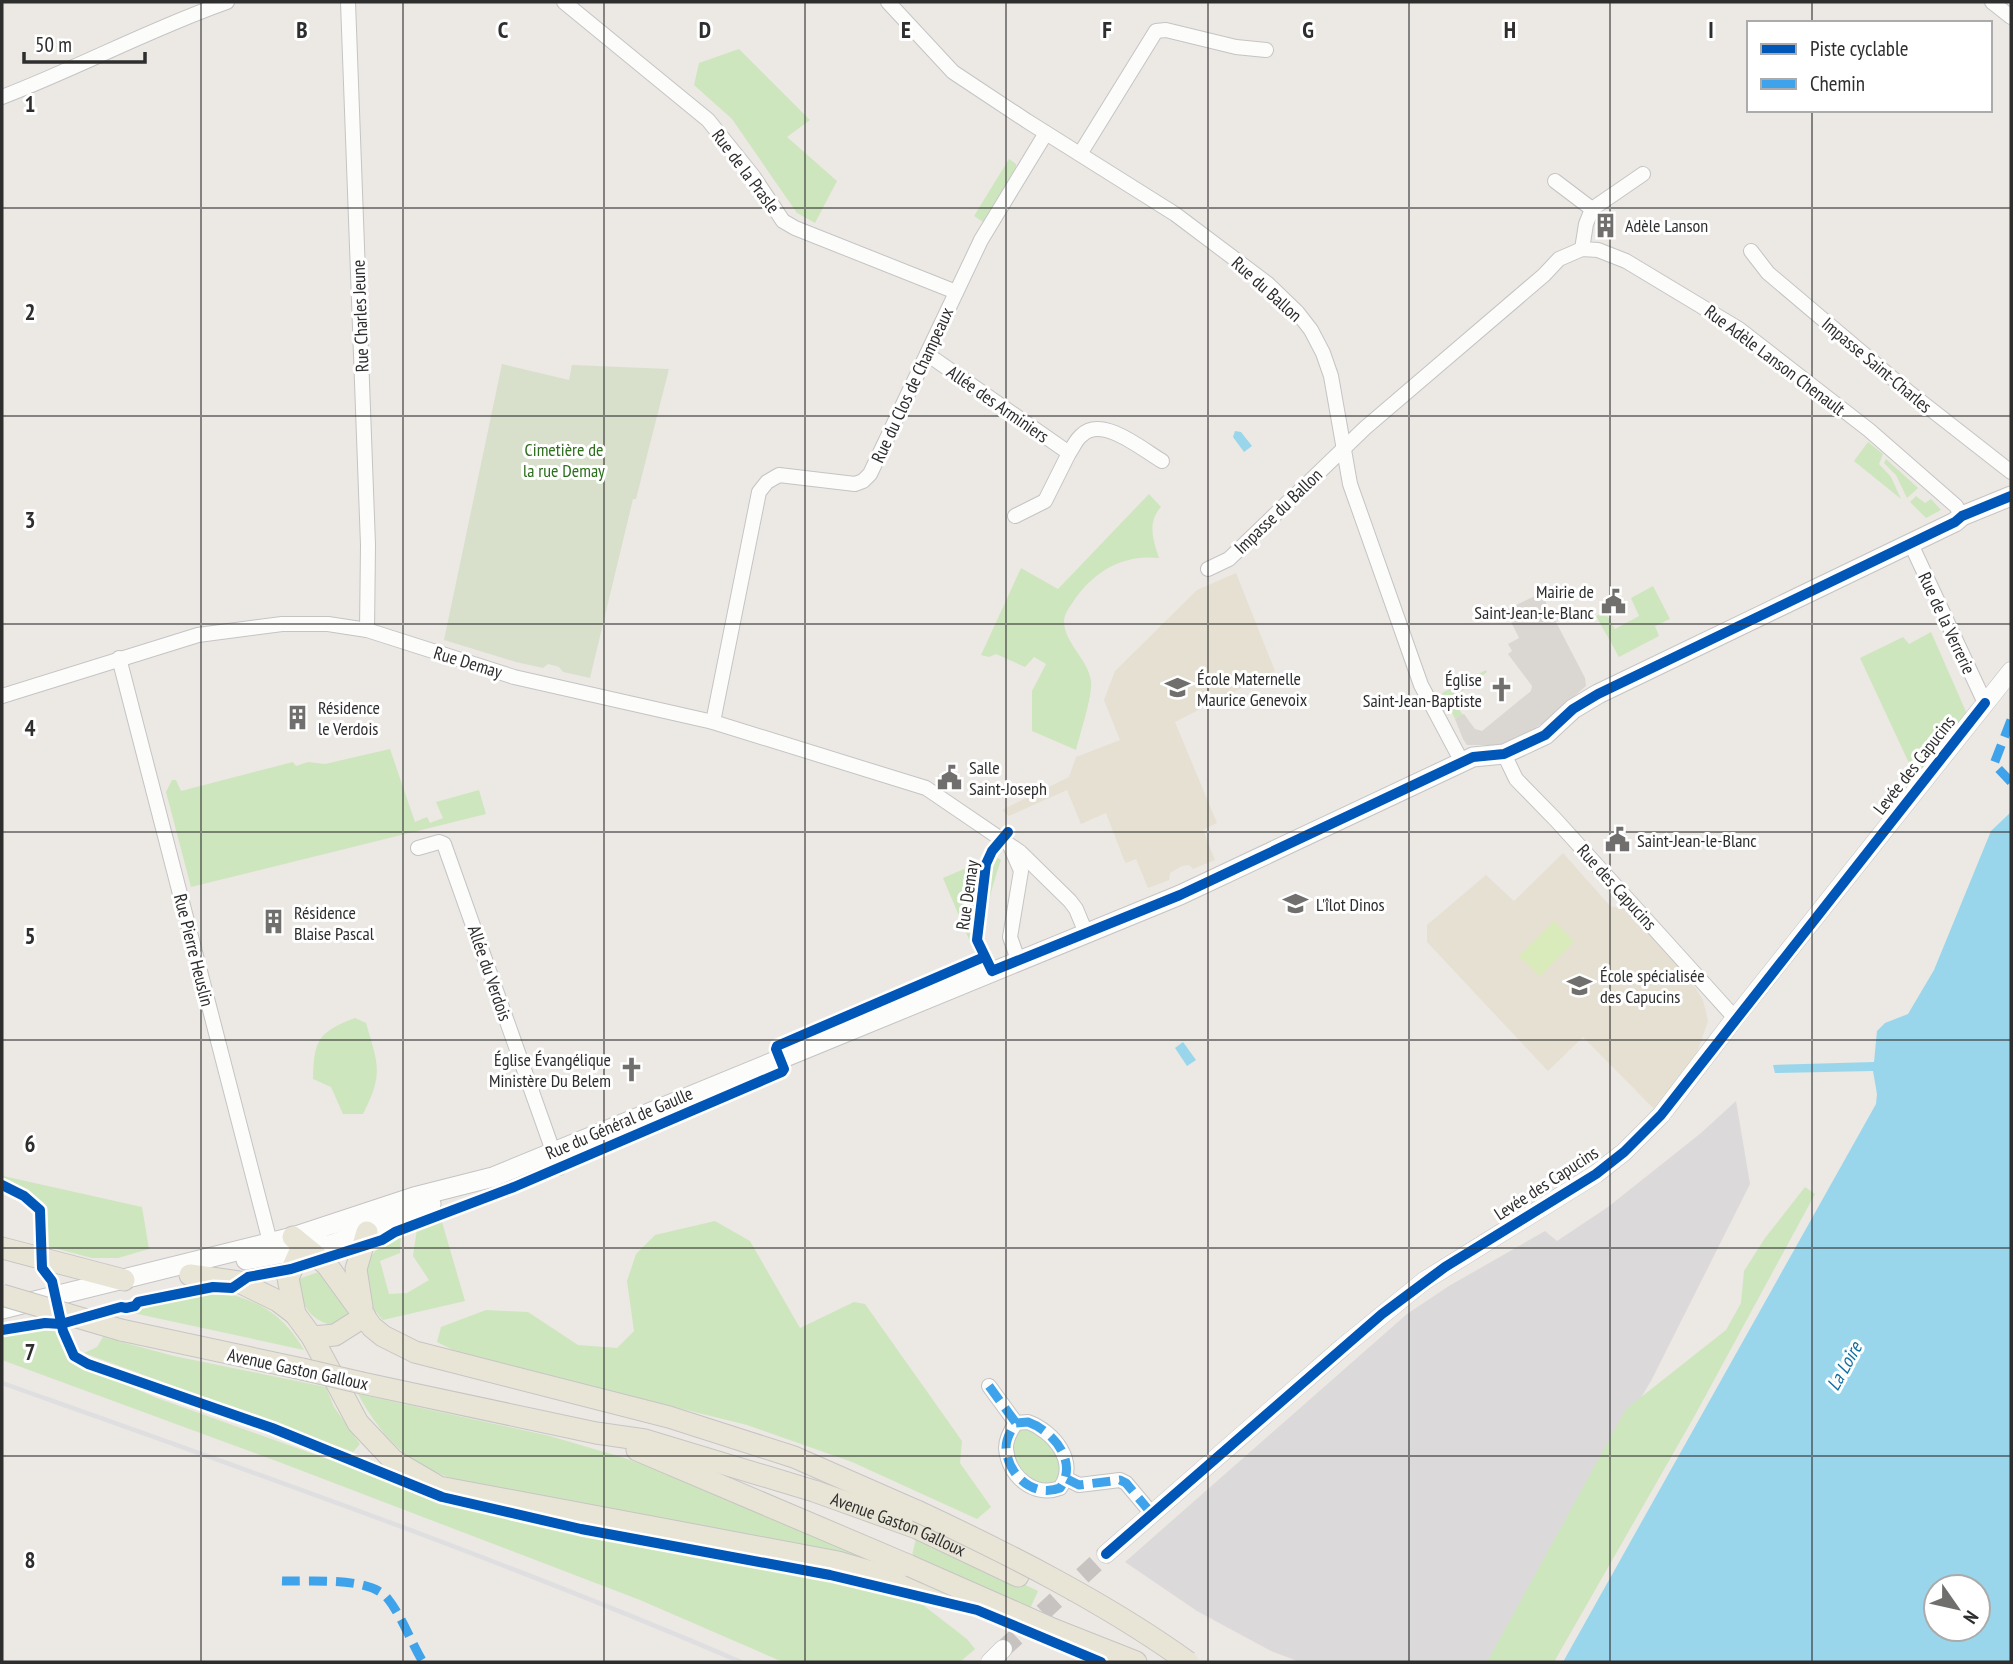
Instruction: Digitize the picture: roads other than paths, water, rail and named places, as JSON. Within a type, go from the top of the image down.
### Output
[{"type":"main road","points":[[295,1314],[288,1278],[302,1246],[318,1237],[412,1205],[435,1192],[556,1159],[780,1060],[1180,895],[1472,757],[1504,754],[1545,735],[1573,709],[1598,694],[1955,522],[1962,516],[2011,496]]},
{"type":"main road","points":[[2,1320],[302,1246],[333,1244],[493,1177]]},
{"type":"main road","points":[[365,1316],[356,1276],[367,1231]]},
{"type":"main road","points":[[2,1309],[270,1242],[302,1246],[327,1265],[383,1336],[415,1352],[669,1417],[794,1457],[917,1519]]},
{"type":"main road","points":[[2,1248],[116,1282]]},
{"type":"main road","points":[[190,1275],[239,1282],[278,1301],[295,1314],[312,1337],[358,1423],[393,1460],[439,1487],[838,1562],[970,1601],[1055,1630]]},
{"type":"main road","name":"Avenue Gaston Galloux","points":[[2,1295],[121,1330],[596,1433],[645,1440],[917,1519],[1186,1662]]},
{"type":"main road","points":[[312,1337],[335,1335],[365,1316]]},
{"type":"main road","name":"Avenue Gaston Galloux","points":[[596,1433],[724,1485],[1055,1630],[1136,1662]]},
{"type":"street","points":[[2,97],[108,54],[174,21],[227,2]]},
{"type":"street","name":"Rue Charles Jeune","points":[[348,2],[368,545],[367,631]]},
{"type":"street","name":"Rue de la Prasle","points":[[564,2],[708,120],[753,176],[783,221],[956,292]]},
{"type":"street","name":"Rue du Ballon","points":[[888,2],[953,72],[1185,222],[1268,285],[1297,312],[1311,330],[1331,376],[1356,505],[1421,685],[1462,762]]},
{"type":"street","points":[[1992,2],[2011,17]]},
{"type":"street","points":[[1080,154],[1156,31],[1166,30],[1236,47],[1266,50]]},
{"type":"street","name":"Rue du Clos de Champeaux","points":[[713,722],[759,492],[767,482],[779,475],[855,484],[870,474],[981,240],[1046,133]]},
{"type":"street","points":[[1344,448],[1559,259],[1582,249],[1586,224],[1592,209],[1643,174]]},
{"type":"street","points":[[1555,181],[1592,209]]},
{"type":"street","name":"Rue Adèle Lanson Chenault","points":[[1582,249],[1598,250],[1626,261],[1739,329],[1876,436],[1947,498],[1962,516]]},
{"type":"street","name":"Impasse Saint-Charles","points":[[1751,251],[1768,273],[1910,393],[2011,471]]},
{"type":"street","name":"Allée des Arminiers","points":[[926,354],[1069,453]]},
{"type":"street","name":"Allée des Arminiers","points":[[1015,516],[1045,501],[1069,453],[1082,434],[1093,428],[1107,429],[1162,461]]},
{"type":"street","name":"Impasse du Ballon","points":[[1208,569],[1229,559],[1344,448]]},
{"type":"street","name":"Rue de la Verrerie","points":[[1910,542],[1985,703]]},
{"type":"street","name":"Rue Demay","points":[[2,696],[198,635],[260,626],[328,624],[367,631],[513,677],[713,722],[926,788],[1020,852],[1074,905],[1086,933]]},
{"type":"street","name":"Rue Pierre Heuslin","points":[[119,658],[270,1242]]},
{"type":"street","name":"Levée des Capucins","points":[[1106,1554],[1343,1347],[1424,1281],[1587,1180],[1624,1152],[1661,1115],[2011,671]]},
{"type":"street","name":"Rue des Capucins","points":[[1504,754],[1516,779],[1735,1018]]},
{"type":"street","name":"Allée du Verdois","points":[[418,848],[439,842],[444,844],[556,1159]]},
{"type":"street","points":[[1011,848],[1020,867],[1021,878],[1010,937],[1018,960]]},
{"type":"street","points":[[1021,878],[1036,874],[1048,878]]},
{"type":"street","points":[[989,1386],[1016,1423]]},
{"type":"street","points":[[1028,1422],[1041,1426],[1052,1437],[1067,1463],[1067,1479],[1060,1488],[1042,1492],[1019,1478],[1010,1463],[1006,1448],[1009,1434],[1016,1423],[1028,1422]]},
{"type":"street","points":[[1067,1479],[1079,1485],[1120,1480],[1126,1483],[1152,1514]]},
{"type":"water","points":[[1235,431],[1241,432],[1252,446],[1244,452],[1233,437]]},
{"type":"water","name":"La Loire","points":[[2011,812],[2011,1662],[1563,1662],[1876,1104],[1873,1071],[1775,1073],[1773,1065],[1874,1062],[1877,1031],[1885,1023],[1908,1014],[1934,970],[1991,831]]},
{"type":"water","points":[[1183,1042],[1196,1060],[1187,1066],[1175,1048]]},
{"type":"tunnel","points":[[1003,1649],[1106,1554]]},
{"type":"railway","points":[[2,1383],[466,1551],[741,1662]]},
{"type":"place","name":"Adèle Lanson","points":[[1605,225]]},
{"type":"place","name":"Mairie de Saint-Jean-le-Blanc","points":[[1614,601]]},
{"type":"place","name":"École Maternelle Maurice Genevoix","points":[[1177,688]]},
{"type":"place","name":"Église Saint-Jean-Baptiste","points":[[1502,689]]},
{"type":"place","name":"Résidence le Verdois","points":[[298,717]]},
{"type":"place","name":"Salle Saint-Joseph","points":[[949,777]]},
{"type":"place","name":"Saint-Jean-le-Blanc","points":[[1617,840]]},
{"type":"place","name":"L'îlot Dinos","points":[[1296,904]]},
{"type":"place","name":"Résidence Blaise Pascal","points":[[274,922]]},
{"type":"place","name":"École spécialisée des Capucins","points":[[1580,985]]},
{"type":"place","name":"Église Évangélique Ministère Du Belem","points":[[631,1069]]},
{"type":"park label","name":"Cimetière de la rue Demay","points":[[564,459]]}]
